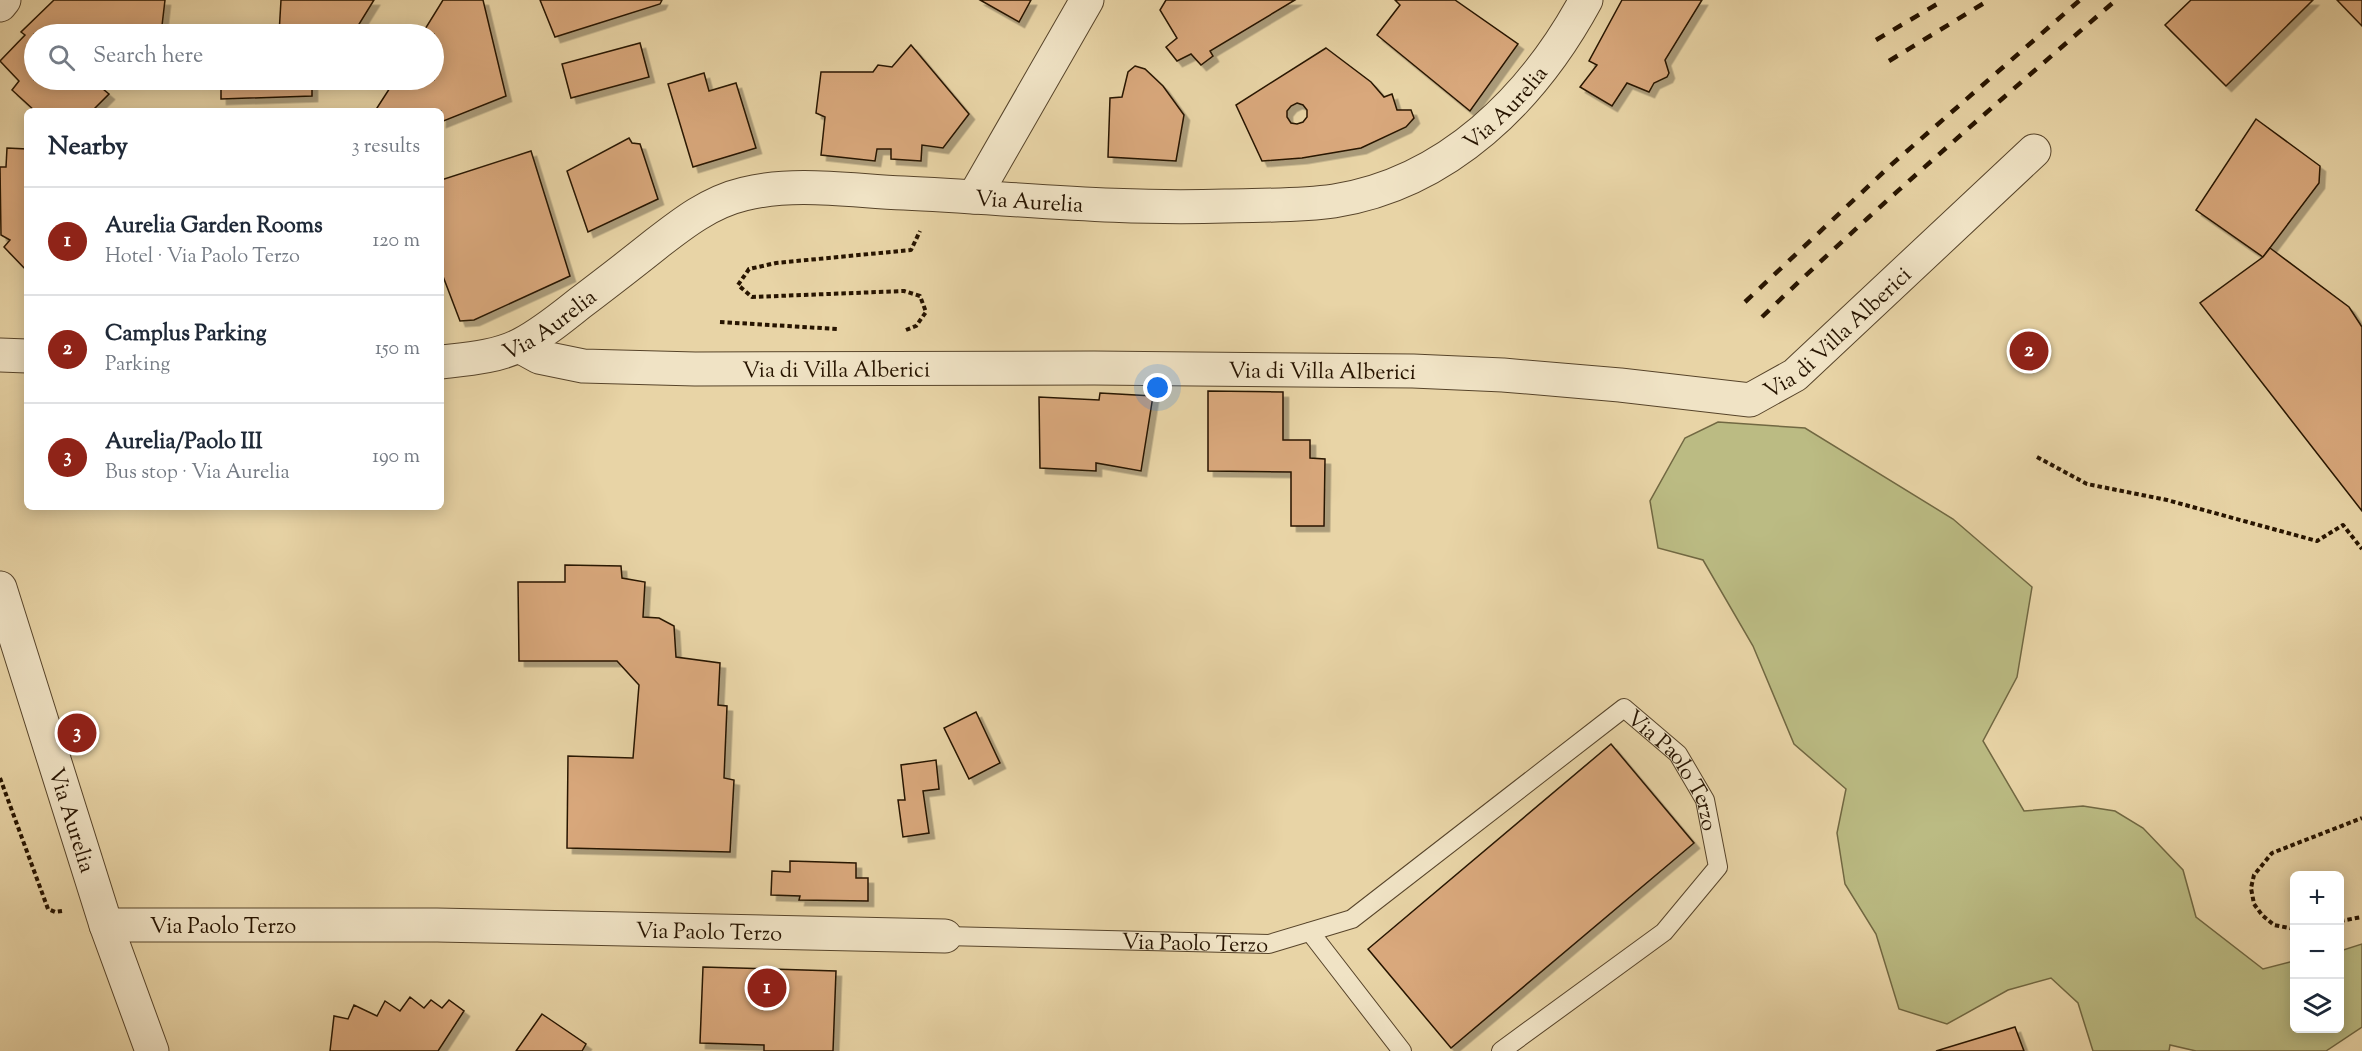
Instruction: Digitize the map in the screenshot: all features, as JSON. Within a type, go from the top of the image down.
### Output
[{"type":"street","points":[[0,4],[4,0]]},
{"type":"street","points":[[974,197],[1087,0]]},
{"type":"street","name":"Via Aurelia","points":[[444,362],[493,354],[519,346],[547,329],[689,219],[734,197],[772,189],[936,194],[1113,207],[1314,204],[1337,201],[1379,190],[1399,183],[1454,153],[1501,116],[1556,49],[1586,0]]},
{"type":"street","name":"Via di Villa Alberici","points":[[519,346],[538,357],[583,366],[695,369],[1106,368],[1413,371],[1550,379],[1749,400],[1794,375],[2034,152]]},
{"type":"street","points":[[0,355],[24,356]]},
{"type":"street","name":"Via Aurelia","points":[[0,588],[106,925],[152,1051]]},
{"type":"street","name":"Via Paolo Terzo","points":[[106,925],[437,925],[945,936]]},
{"type":"lane","name":"Via Paolo Terzo","points":[[945,936],[1269,944],[1352,919],[1624,708],[1678,754],[1705,800],[1718,867],[1664,932],[1501,1051]]},
{"type":"lane","points":[[1310,932],[1401,1051]]},
{"type":"path","points":[[902,332],[916,326],[926,312],[920,296],[904,291],[752,297],[738,285],[748,269],[776,263],[911,250],[936,194]]},
{"type":"path","points":[[720,322],[845,329]]},
{"type":"path","points":[[2037,457],[2087,484],[2167,500],[2317,542],[2343,525],[2362,549]]},
{"type":"path","points":[[0,778],[48,909],[55,912],[63,911]]},
{"type":"path","points":[[2290,928],[2274,925],[2254,904],[2251,888],[2254,875],[2272,852],[2362,818]]},
{"type":"path","points":[[2344,920],[2362,917]]},
{"type":"green space","points":[[1718,422],[1805,428],[1953,519],[2032,587],[2017,677],[1983,741],[2024,811],[2083,806],[2115,811],[2143,828],[2183,870],[2196,917],[2263,969],[2290,962],[2290,1033],[2344,1033],[2344,950],[2362,944],[2362,1027],[2326,1051],[2196,1051],[2170,1045],[2169,1051],[2093,1051],[2078,1003],[2051,978],[2008,990],[1947,1024],[1899,1009],[1876,934],[1845,884],[1837,833],[1846,789],[1794,744],[1753,646],[1703,560],[1658,548],[1650,501],[1685,438]]},
{"type":"building","points":[[54,0],[165,0],[162,24],[29,24]]},
{"type":"building","points":[[281,0],[374,0],[359,24],[280,24]]},
{"type":"building","points":[[443,0],[483,0],[506,96],[444,121],[444,108],[377,108],[389,90],[444,90],[444,24],[428,24]]},
{"type":"building","points":[[540,0],[662,0],[660,4],[555,37]]},
{"type":"building","points":[[980,0],[1031,0],[1019,22]]},
{"type":"building","points":[[1166,0],[1295,0],[1210,51],[1213,56],[1201,65],[1191,54],[1177,61],[1166,47],[1177,38],[1160,10]]},
{"type":"building","points":[[1395,0],[1455,0],[1518,44],[1470,111],[1377,35],[1400,5]]},
{"type":"building","points":[[1622,0],[1702,0],[1665,60],[1669,73],[1667,77],[1654,83],[1649,92],[1627,83],[1612,106],[1580,87],[1597,65],[1589,61]]},
{"type":"building","points":[[2191,0],[2313,0],[2226,86],[2165,25]]},
{"type":"building","points":[[2337,0],[2362,0],[2362,26]]},
{"type":"building","points":[[24,36],[24,90],[104,90],[109,94],[95,108],[32,108],[12,90],[19,81],[0,61]]},
{"type":"building","points":[[640,43],[649,77],[571,98],[562,64]]},
{"type":"building","points":[[911,45],[969,114],[943,148],[922,145],[921,161],[891,159],[891,149],[877,149],[875,161],[821,155],[825,117],[816,113],[821,72],[873,72],[878,65],[892,67]]},
{"type":"building","points":[[1326,48],[1371,82],[1384,97],[1392,94],[1397,110],[1411,110],[1414,118],[1406,127],[1361,148],[1302,158],[1262,161],[1236,105]],"holes":[[[1297,103],[1303,105],[1307,110],[1307,117],[1303,122],[1291,123],[1287,117],[1287,111]]]},
{"type":"building","points":[[1135,66],[1145,69],[1163,86],[1184,115],[1176,161],[1108,157],[1110,98],[1122,97],[1128,72]]},
{"type":"building","points":[[704,73],[709,91],[736,83],[756,148],[693,167],[668,84]]},
{"type":"building","points":[[221,90],[312,90],[312,96],[221,99]]},
{"type":"building","points":[[2256,119],[2320,166],[2319,183],[2263,257],[2196,210]]},
{"type":"building","points":[[629,138],[632,143],[640,144],[658,199],[588,232],[567,171]]},
{"type":"building","points":[[7,148],[24,149],[24,268],[4,247],[10,240],[1,235],[0,167],[6,167]]},
{"type":"building","points":[[531,151],[570,276],[474,320],[460,321],[444,279],[444,179]]},
{"type":"building","points":[[2270,248],[2349,307],[2362,327],[2362,511],[2200,303],[2263,257]]},
{"type":"building","points":[[1208,391],[1283,392],[1283,440],[1310,440],[1310,458],[1325,459],[1324,526],[1291,526],[1291,472],[1208,471]]},
{"type":"building","points":[[1100,393],[1153,396],[1141,471],[1096,463],[1096,471],[1040,468],[1039,397],[1099,400]]},
{"type":"building","points":[[565,565],[621,566],[622,578],[645,582],[643,617],[659,618],[674,626],[676,657],[720,663],[718,705],[727,706],[724,778],[734,780],[730,852],[567,848],[568,756],[633,758],[639,685],[617,661],[519,661],[518,582],[565,582]]},
{"type":"building","points":[[976,712],[1000,763],[969,779],[944,728]]},
{"type":"building","points":[[1611,744],[1694,843],[1451,1048],[1368,949]]},
{"type":"building","points":[[936,760],[939,789],[923,791],[929,833],[903,837],[898,800],[905,800],[901,765]]},
{"type":"building","points":[[790,861],[856,863],[856,878],[868,878],[868,901],[799,900],[800,896],[771,895],[772,871],[790,872]]},
{"type":"building","points":[[703,967],[836,971],[833,1051],[764,1051],[764,1045],[700,1043]]},
{"type":"building","points":[[410,997],[424,1008],[431,1000],[442,1008],[449,1000],[464,1011],[438,1051],[330,1051],[334,1016],[348,1019],[354,1005],[377,1016],[385,1001],[400,1011]]},
{"type":"building","points":[[542,1014],[586,1044],[582,1051],[516,1051]]},
{"type":"building","points":[[2015,1027],[2024,1051],[1936,1051]]},
{"type":"railway","points":[[1876,40],[1944,0]]},
{"type":"railway","points":[[1889,61],[1989,0]]},
{"type":"railway","points":[[1745,302],[1891,165],[2080,0]]},
{"type":"railway","points":[[1762,317],[1892,196],[2116,0]]},
{"type":"place","name":"Camplus Parking","points":[[2029,351]]},
{"type":"place","name":"Aurelia/Paolo III","points":[[77,733]]},
{"type":"place","name":"Aurelia Garden Rooms","points":[[767,988]]}]
